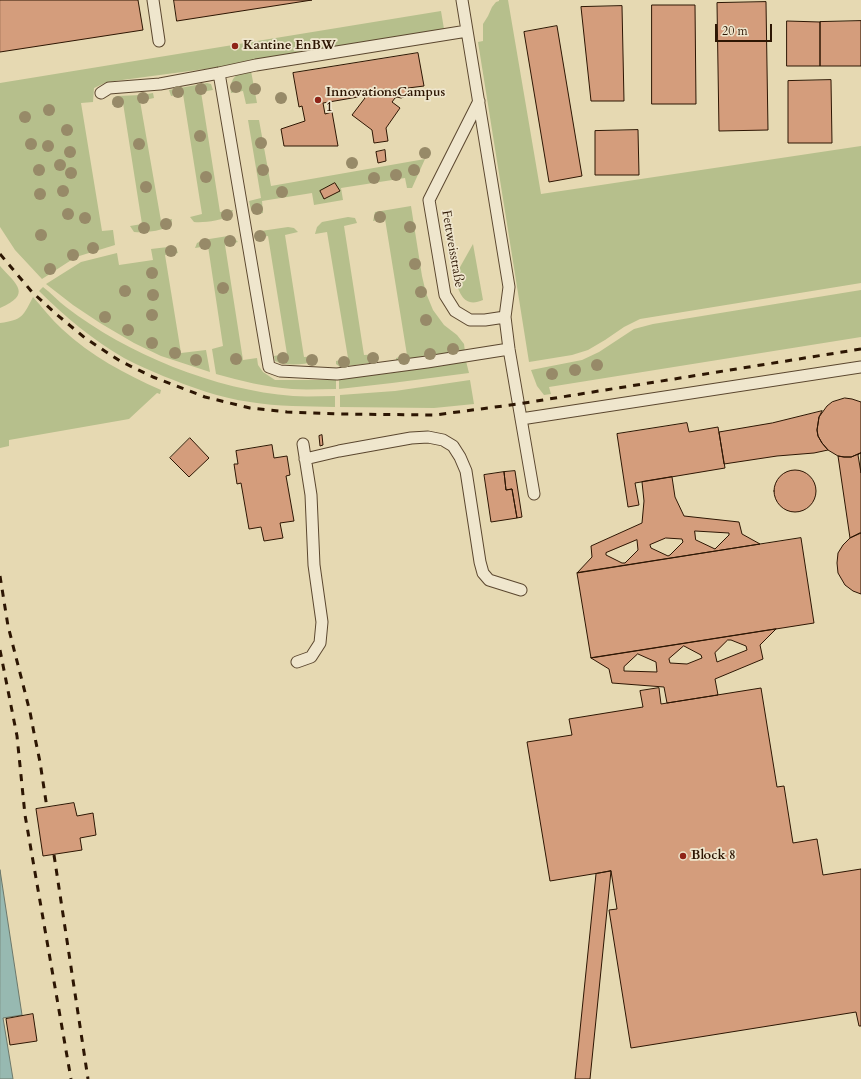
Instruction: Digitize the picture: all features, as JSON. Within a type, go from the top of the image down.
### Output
[{"type":"lane","points":[[153,0],[159,41]]},
{"type":"lane","points":[[462,0],[509,287],[505,317],[518,404],[534,494]]},
{"type":"lane","points":[[101,93],[109,88],[160,84],[256,65],[467,31]]},
{"type":"lane","points":[[219,73],[269,367],[280,372],[330,374],[389,367],[509,349]]},
{"type":"lane","name":"Fettweisstraße","points":[[479,101],[429,200],[445,295],[455,311],[470,320],[485,320],[505,317]]},
{"type":"lane","points":[[521,419],[861,368]]},
{"type":"lane","points":[[306,459],[411,438],[428,437],[444,440],[453,446],[466,471],[483,573],[489,580],[521,590]]},
{"type":"lane","points":[[297,662],[311,657],[320,643],[322,622],[314,565],[311,495],[303,444]]},
{"type":"green space","points":[[499,0],[508,0],[541,194],[861,146],[861,283],[640,319],[624,327],[588,350],[572,355],[529,362],[478,42],[483,41],[483,24],[492,7]]},
{"type":"green space","points":[[441,11],[444,29],[220,67],[107,82],[94,88],[93,102],[81,103],[102,231],[113,230],[115,245],[76,257],[42,279],[15,250],[0,227],[0,83]]},
{"type":"green space","points":[[251,71],[257,103],[246,104],[243,91],[231,93],[231,88],[235,77],[241,73]]},
{"type":"green space","points":[[207,83],[211,84],[213,90],[201,92],[220,212],[233,210],[231,216],[218,220],[194,222],[190,217],[202,214],[183,94],[171,96],[169,90]]},
{"type":"green space","points":[[153,93],[154,98],[140,101],[161,221],[172,219],[171,226],[166,228],[148,232],[134,232],[130,226],[142,224],[123,103],[112,105],[113,98],[117,96]]},
{"type":"green space","points":[[248,120],[259,120],[271,186],[425,159],[412,188],[407,188],[405,178],[341,188],[343,200],[314,205],[312,193],[262,201],[263,213],[256,214],[251,210],[249,201],[261,198]]},
{"type":"green space","points":[[411,206],[426,293],[433,310],[444,325],[457,335],[464,344],[465,352],[399,363],[396,358],[407,355],[385,219],[373,221],[375,212]]},
{"type":"green space","points":[[348,217],[355,218],[357,223],[344,226],[364,355],[378,354],[378,357],[377,362],[340,367],[336,364],[336,361],[348,358],[327,232],[315,234],[317,227],[322,222]]},
{"type":"green space","points":[[288,227],[294,228],[298,232],[285,235],[304,357],[317,356],[316,362],[290,364],[275,361],[274,356],[287,354],[268,236],[255,238],[256,233],[261,231]]},
{"type":"green space","points":[[228,236],[234,238],[238,242],[225,245],[243,360],[257,358],[258,365],[263,372],[275,380],[336,380],[336,389],[282,388],[216,374],[212,349],[223,346],[208,246],[195,248],[197,243],[203,240]]},
{"type":"green space","points":[[473,244],[483,300],[476,302],[471,302],[463,297],[460,293],[455,276]]},
{"type":"green space","points":[[176,247],[178,253],[165,255],[181,353],[206,350],[210,372],[161,356],[134,343],[73,305],[46,284],[81,262],[117,253],[119,265],[153,260],[151,249]]},
{"type":"green space","points":[[0,266],[16,284],[19,294],[10,303],[0,308]]},
{"type":"green space","points":[[43,287],[66,307],[116,340],[173,367],[203,378],[263,392],[298,396],[335,396],[335,407],[261,404],[206,392],[163,376],[124,358],[90,335],[58,309],[39,291]]},
{"type":"green space","points":[[861,290],[861,337],[549,387],[551,394],[544,395],[537,386],[531,370],[582,360],[599,352],[634,329],[653,324]]},
{"type":"green space","points":[[33,297],[50,317],[73,339],[109,364],[134,378],[161,390],[160,394],[157,393],[129,419],[9,440],[9,446],[0,448],[0,323],[13,320],[21,316],[27,309]]},
{"type":"green space","points":[[466,361],[469,373],[339,389],[339,379],[392,373]]},
{"type":"green space","points":[[470,380],[474,404],[434,408],[340,407],[340,395],[395,391]]},
{"type":"water","points":[[0,870],[22,1015],[3,1018],[13,1079],[0,1079]]},
{"type":"building","points":[[0,0],[138,0],[143,30],[0,52]]},
{"type":"building","points":[[174,0],[312,0],[177,21]]},
{"type":"building","points":[[766,2],[768,130],[719,131],[717,3]]},
{"type":"building","points":[[652,5],[695,5],[696,104],[652,104]]},
{"type":"building","points":[[622,6],[624,101],[591,101],[581,7]]},
{"type":"building","points":[[787,21],[820,22],[820,66],[787,66]]},
{"type":"building","points":[[861,21],[861,66],[820,66],[820,22]]},
{"type":"building","points":[[557,26],[582,176],[549,182],[524,32]]},
{"type":"building","name":"InnovationsCampus 1","points":[[418,53],[424,86],[408,88],[404,97],[397,97],[392,102],[400,108],[386,128],[388,141],[374,143],[372,130],[352,115],[365,98],[361,94],[358,95],[358,97],[323,103],[325,114],[332,112],[338,146],[284,146],[281,129],[305,121],[302,106],[299,107],[293,73]]},
{"type":"building","points":[[831,80],[832,143],[788,143],[788,81]]},
{"type":"building","points":[[638,130],[639,175],[595,175],[595,131]]},
{"type":"building","points":[[385,150],[386,161],[378,163],[376,152]]},
{"type":"building","points":[[335,183],[340,191],[324,199],[320,191]]},
{"type":"building","points":[[845,398],[861,402],[861,453],[851,457],[838,456],[828,450],[818,436],[817,430],[819,417],[827,406],[832,402]]},
{"type":"building","points":[[822,411],[819,417],[817,430],[818,436],[828,450],[724,464],[719,432],[772,423]]},
{"type":"building","points":[[687,423],[689,432],[718,427],[725,468],[635,483],[639,505],[628,507],[617,434]]},
{"type":"building","points":[[322,435],[323,445],[320,446],[319,436]]},
{"type":"building","points":[[190,438],[209,458],[189,477],[170,458]]},
{"type":"building","points":[[272,445],[274,458],[287,456],[290,475],[286,476],[294,521],[280,523],[283,538],[264,541],[261,527],[249,529],[241,483],[237,484],[234,464],[238,464],[236,451]]},
{"type":"building","points":[[861,453],[861,533],[850,538],[838,456],[851,457]]},
{"type":"building","points":[[861,453],[861,473],[858,455]]},
{"type":"building","points":[[791,470],[799,470],[807,473],[813,479],[816,491],[813,503],[807,509],[799,512],[791,512],[783,509],[777,503],[774,495],[774,487],[777,479],[783,473]]},
{"type":"building","points":[[515,471],[522,517],[517,518],[512,489],[506,490],[504,472]]},
{"type":"building","points":[[504,472],[506,490],[512,489],[517,518],[491,522],[484,475]]},
{"type":"building","points":[[672,477],[675,497],[684,516],[739,522],[742,534],[760,544],[577,573],[592,557],[591,546],[642,523],[644,501],[642,482]],"holes":[[[695,531],[729,533],[729,535],[715,549],[696,540]],[[666,538],[682,539],[683,542],[668,556],[651,548],[650,545]],[[637,540],[638,550],[625,563],[606,555],[606,553]]]},
{"type":"building","points":[[860,533],[861,594],[853,591],[845,585],[838,573],[837,563],[838,553],[843,545],[850,538]]},
{"type":"building","points":[[801,538],[814,623],[591,658],[577,573]]},
{"type":"building","points":[[776,629],[760,645],[763,659],[715,679],[718,695],[667,703],[664,687],[612,683],[609,669],[591,658]],"holes":[[[728,640],[746,646],[747,650],[717,662],[715,653]],[[684,646],[701,655],[702,658],[687,664],[670,663],[669,659]],[[638,654],[656,662],[657,672],[624,671],[624,667]]]},
{"type":"building","name":"Block 8","points":[[659,688],[661,704],[761,688],[777,787],[784,786],[793,843],[817,839],[823,875],[861,869],[861,1026],[859,1026],[856,1012],[631,1048],[609,910],[617,909],[611,871],[550,881],[527,742],[572,735],[569,719],[643,707],[640,691]]},
{"type":"building","points":[[74,803],[77,816],[93,813],[96,835],[80,838],[82,850],[43,856],[36,809]]},
{"type":"building","points":[[611,871],[590,1079],[575,1079],[596,874]]},
{"type":"building","points":[[33,1014],[37,1041],[10,1045],[6,1019]]},
{"type":"railway","points":[[0,254],[32,292],[55,313],[85,338],[120,361],[153,377],[205,397],[250,408],[287,412],[338,414],[435,415],[518,404],[861,349]]},
{"type":"railway","points":[[0,576],[8,626],[30,712],[47,808]]},
{"type":"railway","points":[[0,650],[17,736],[25,815],[71,1079]]},
{"type":"railway","points":[[54,855],[88,1079]]},
{"type":"place","name":"Kantine EnBW","points":[[235,46]]},
{"type":"place","name":"InnovationsCampus 1","points":[[318,100]]},
{"type":"place","name":"Block 8","points":[[683,856]]}]
